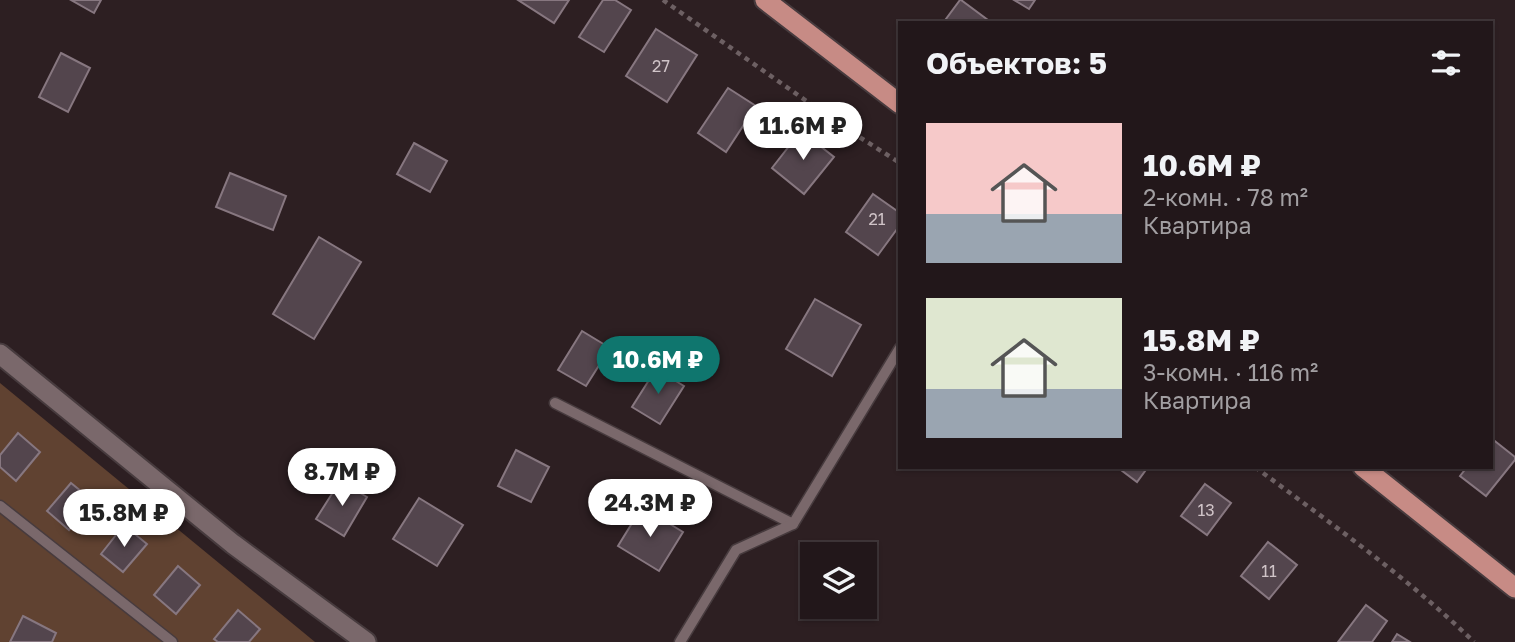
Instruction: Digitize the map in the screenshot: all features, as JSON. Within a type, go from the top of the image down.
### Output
[{"type":"main road","points":[[765,0],[898,102]]},
{"type":"main road","points":[[1366,469],[1515,588]]},
{"type":"street","points":[[0,354],[233,544],[366,642]]},
{"type":"lane","points":[[680,642],[736,550],[793,524],[898,351]]},
{"type":"lane","points":[[555,403],[793,524]]},
{"type":"lane","points":[[0,506],[172,642]]},
{"type":"path","points":[[663,0],[839,124],[898,162]]},
{"type":"path","points":[[1258,469],[1392,569],[1474,642]]},
{"type":"shaded area","points":[[0,383],[315,642],[0,642]]},
{"type":"building","points":[[71,0],[101,0],[94,13]]},
{"type":"building","points":[[518,0],[569,0],[554,23]]},
{"type":"building","points":[[603,0],[615,0],[631,10],[604,52],[579,37]]},
{"type":"building","points":[[961,0],[989,21],[944,21]]},
{"type":"building","points":[[1014,0],[1035,0],[1029,9]]},
{"type":"building","points":[[656,29],[697,55],[667,102],[626,76]]},
{"type":"building","points":[[61,53],[90,68],[68,112],[39,97]]},
{"type":"building","points":[[728,88],[756,106],[726,152],[698,133]]},
{"type":"building","points":[[801,131],[834,157],[804,194],[772,168]]},
{"type":"building","points":[[414,143],[447,161],[430,192],[397,174]]},
{"type":"building","points":[[230,173],[286,196],[273,230],[216,207]]},
{"type":"building","points":[[873,194],[898,212],[898,228],[878,255],[846,232]]},
{"type":"building","points":[[319,237],[361,262],[314,339],[273,314]]},
{"type":"building","points":[[815,299],[861,325],[832,376],[786,349]]},
{"type":"building","points":[[582,331],[610,348],[586,386],[558,370]]},
{"type":"building","points":[[656,369],[684,386],[660,424],[632,407]]},
{"type":"building","points":[[18,433],[40,452],[16,481],[0,467],[0,455]]},
{"type":"building","points":[[1493,440],[1515,457],[1486,496],[1460,476],[1465,469],[1493,469]]},
{"type":"building","points":[[516,450],[549,467],[531,502],[498,486]]},
{"type":"building","points":[[1120,469],[1147,469],[1137,482]]},
{"type":"building","points":[[340,481],[367,497],[344,536],[316,519]]},
{"type":"building","points":[[71,483],[93,501],[69,530],[47,511]]},
{"type":"building","points":[[1205,484],[1231,503],[1207,535],[1181,516]]},
{"type":"building","points":[[419,498],[463,525],[437,566],[393,539]]},
{"type":"building","points":[[642,507],[683,532],[659,571],[618,546]]},
{"type":"building","points":[[124,525],[147,544],[123,572],[101,554]]},
{"type":"building","points":[[1268,542],[1297,565],[1269,599],[1241,576]]},
{"type":"building","points":[[178,566],[200,585],[176,614],[154,595]]},
{"type":"building","points":[[1366,605],[1387,621],[1372,642],[1338,642]]},
{"type":"building","points":[[238,610],[260,629],[249,642],[218,642],[214,639]]},
{"type":"building","points":[[23,616],[56,633],[52,642],[10,642]]},
{"type":"building","points":[[1397,634],[1410,642],[1392,642]]}]
